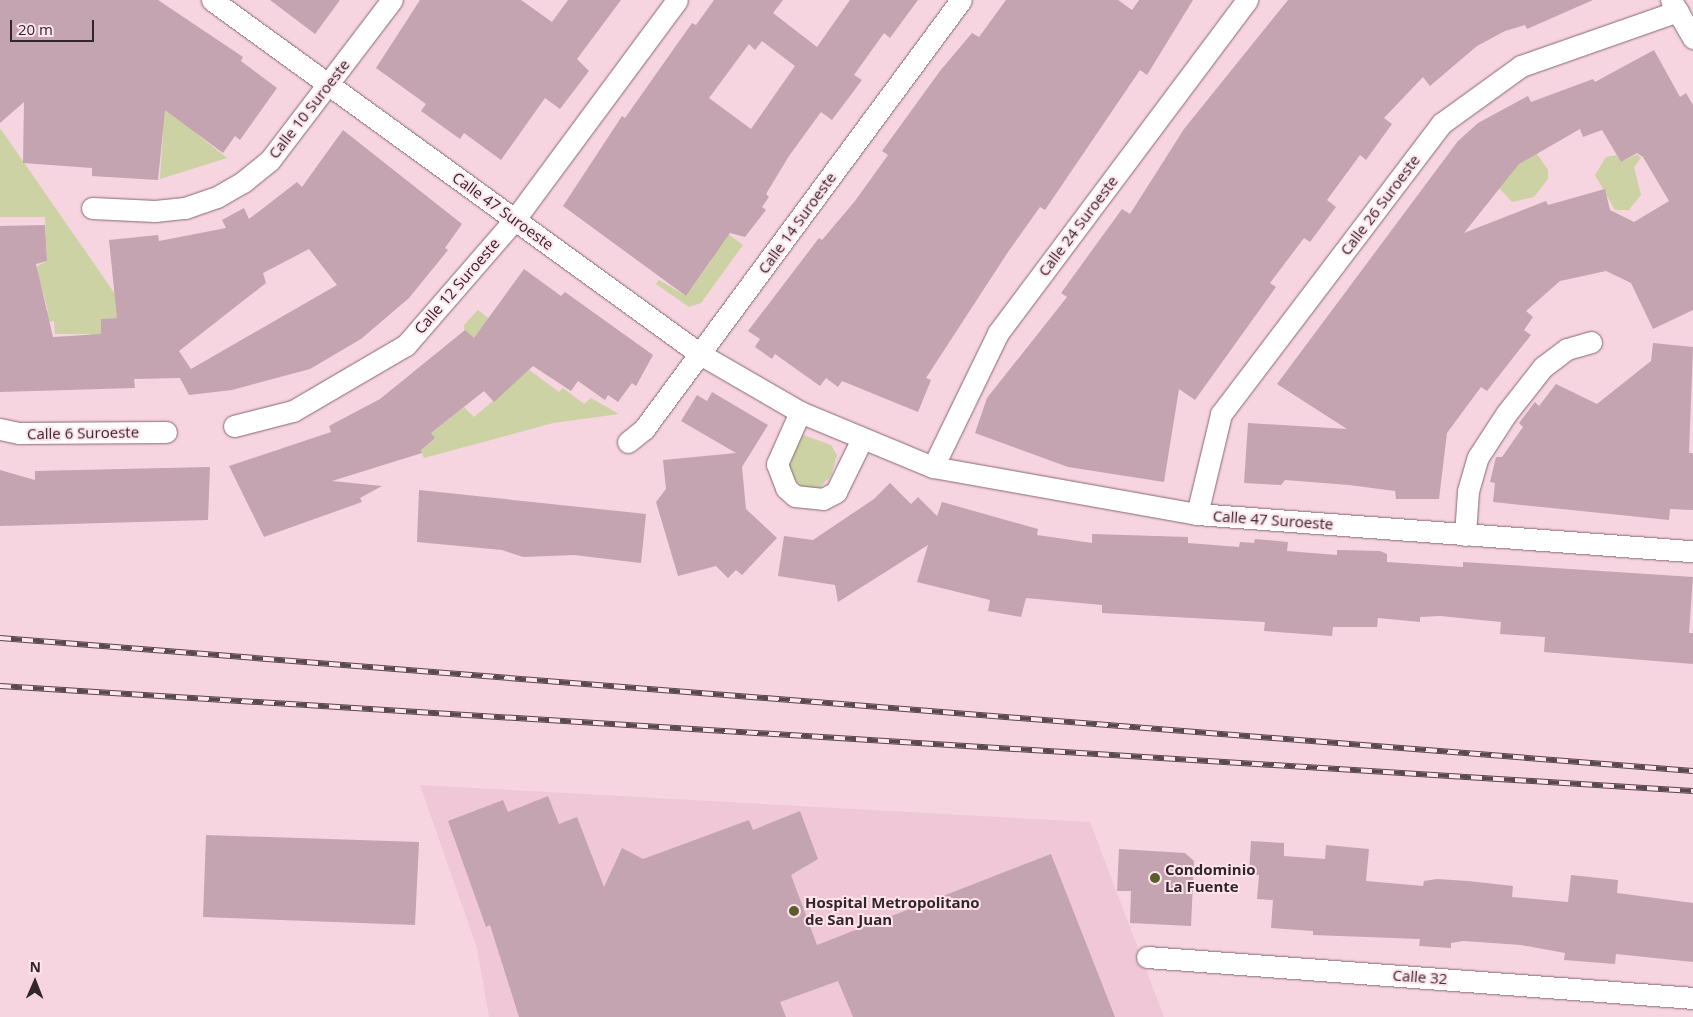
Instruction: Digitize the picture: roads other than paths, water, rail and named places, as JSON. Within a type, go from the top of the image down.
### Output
[{"type":"street","name":"Calle 47 Suroeste","points":[[212,0],[700,354],[800,412],[861,441],[933,467],[1197,514],[1693,551]]},
{"type":"street","name":"Calle 10 Suroeste","points":[[92,208],[155,212],[218,197],[270,160],[392,0]]},
{"type":"street","name":"Calle 12 Suroeste","points":[[234,426],[293,411],[406,345],[515,219],[677,0]]},
{"type":"street","name":"Calle 14 Suroeste","points":[[628,442],[644,429],[961,0]]},
{"type":"street","name":"Calle 24 Suroeste","points":[[933,467],[998,334],[1247,0]]},
{"type":"street","points":[[1675,6],[1693,38]]},
{"type":"street","name":"Calle 26 Suroeste","points":[[1197,514],[1221,414],[1442,123],[1521,66],[1675,6]]},
{"type":"street","points":[[1465,535],[1468,491],[1478,456],[1506,414],[1543,367],[1566,349],[1591,342]]},
{"type":"street","points":[[800,412],[776,464],[786,488],[795,496],[823,499],[836,492],[861,441]]},
{"type":"street","name":"Calle 6 Suroeste","points":[[0,429],[18,433],[166,432]]},
{"type":"street","name":"Calle 32","points":[[1146,957],[1693,998]]},
{"type":"railway","points":[[0,638],[1693,771]]},
{"type":"railway","points":[[0,686],[1693,791]]},
{"type":"place","name":"Condominio La Fuente","points":[[1155,878]]},
{"type":"place","name":"Hospital Metropolitano de San Juan","points":[[794,911]]}]
